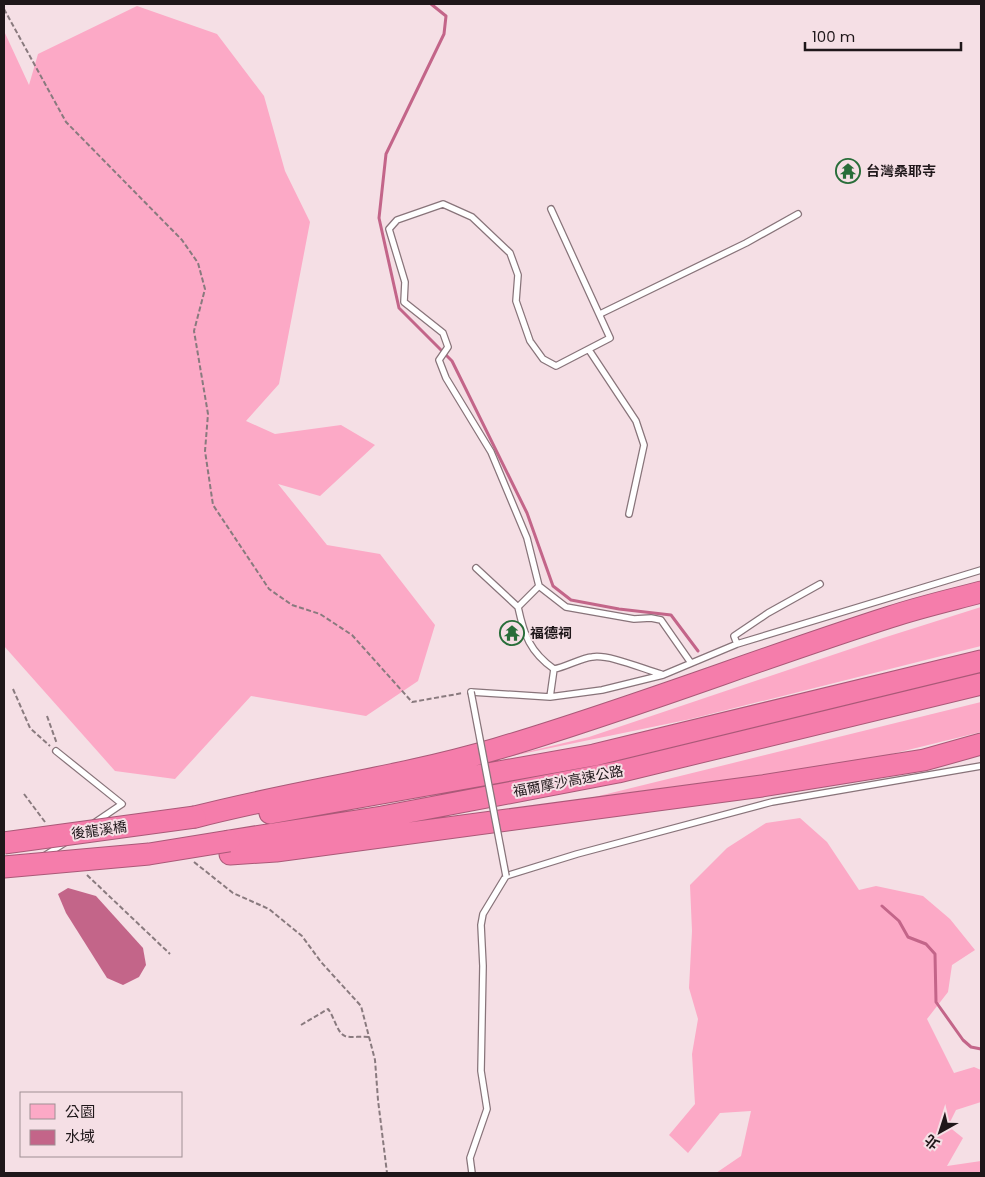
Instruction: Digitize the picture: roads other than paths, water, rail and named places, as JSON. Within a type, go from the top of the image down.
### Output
[{"type":"highway","points":[[195,817],[254,802],[424,768],[496,749],[653,700],[891,616],[981,592]]},
{"type":"highway","name":"福爾摩沙高速公路","points":[[195,817],[258,815],[594,755],[981,661]]},
{"type":"highway","name":"福爾摩沙高速公路","points":[[229,848],[618,772],[981,684]]},
{"type":"highway","points":[[229,848],[276,851],[762,786],[924,760],[981,744]]},
{"type":"highway","name":"後龍溪橋","points":[[4,843],[195,817]]},
{"type":"highway","name":"後龍溪橋","points":[[4,865],[149,854],[188,858],[229,848]]},
{"type":"lane","points":[[551,209],[610,338],[556,366],[543,359],[530,341],[516,301],[518,274],[510,253],[472,217],[442,204],[397,220],[389,230],[405,282],[404,302],[443,333],[448,346],[439,360],[446,378],[491,452],[527,538],[539,586],[566,607],[634,619],[651,618],[662,620],[691,663]]},
{"type":"lane","points":[[600,314],[746,243],[798,214]]},
{"type":"lane","points":[[589,350],[636,421],[644,444],[629,514]]},
{"type":"lane","points":[[476,568],[518,607],[524,634],[541,659],[554,669],[570,666],[592,657],[611,660],[663,675]]},
{"type":"lane","points":[[506,876],[471,692],[550,698],[602,690],[663,675],[736,644],[981,570]]},
{"type":"lane","points":[[736,644],[734,636],[768,613],[820,584]]},
{"type":"lane","points":[[518,607],[539,586]]},
{"type":"lane","points":[[550,698],[554,669]]},
{"type":"lane","points":[[4,865],[26,868],[122,804],[56,751]]},
{"type":"lane","points":[[472,1173],[470,1158],[487,1109],[482,1071],[484,966],[481,925],[483,914],[506,876],[577,854],[772,802],[981,766]]},
{"type":"water","points":[[68,888],[96,896],[143,948],[146,965],[139,977],[123,985],[107,978],[66,913],[58,894]]},
{"type":"waterway","points":[[431,4],[446,16],[444,34],[386,154],[379,218],[399,308],[452,361],[527,513],[553,586],[571,600],[619,609],[671,615],[698,651]]},
{"type":"waterway","points":[[882,906],[899,921],[908,937],[926,944],[935,954],[936,1002],[963,1040],[971,1047],[981,1049]]},
{"type":"place","name":"台灣桑耶寺","points":[[848,171]]},
{"type":"place","name":"福德祠","points":[[512,633]]}]
